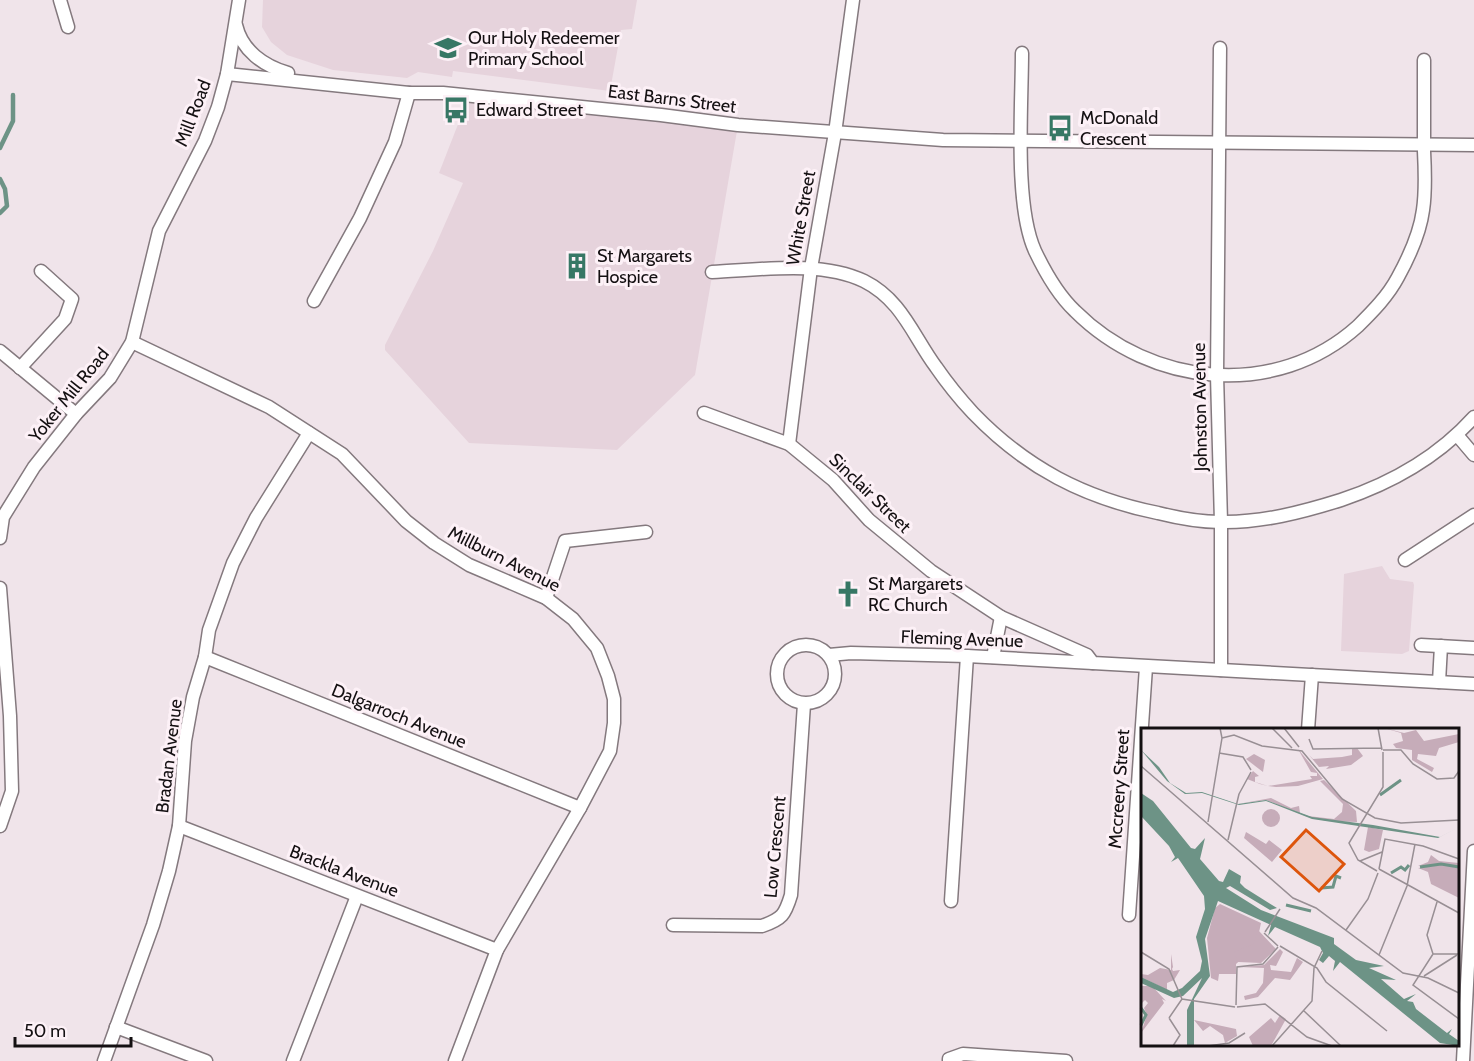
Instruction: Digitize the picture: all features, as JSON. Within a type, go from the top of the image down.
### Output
[{"type":"street","points":[[60,0],[68,27]]},
{"type":"street","name":"Mill Road","points":[[159,231],[205,141],[218,107],[227,74],[239,0]]},
{"type":"street","name":"White Street","points":[[789,444],[811,268],[835,133],[854,0]]},
{"type":"street","name":"East Barns Street","points":[[235,22],[238,36],[244,46],[262,62],[276,69],[318,82]]},
{"type":"street","points":[[1219,143],[1220,48]]},
{"type":"street","points":[[1022,52],[1022,140],[1027,223],[1035,249],[1058,291],[1074,311],[1121,348],[1157,364],[1188,372],[1217,375],[1262,373],[1294,364],[1329,348],[1350,333],[1377,308],[1397,279],[1413,247],[1423,211],[1425,183],[1424,60]]},
{"type":"street","name":"East Barns Street","points":[[227,74],[409,93],[454,94],[738,125],[942,140],[1474,145]]},
{"type":"street","points":[[314,301],[364,209],[395,142],[409,93]]},
{"type":"street","name":"Johnston Avenue","points":[[1219,143],[1217,375],[1221,522],[1221,670]]},
{"type":"street","name":"Yoker Mill Road","points":[[0,538],[2,515],[34,467],[76,414],[110,378],[132,342],[159,231]]},
{"type":"street","points":[[712,272],[811,268],[848,275],[865,282],[899,308],[936,367],[972,412],[1006,444],[1059,480],[1101,498],[1178,518],[1221,522],[1264,519],[1299,512],[1365,492],[1430,458],[1474,417]]},
{"type":"street","points":[[20,368],[65,319],[72,299],[41,271]]},
{"type":"street","name":"Millburn Avenue","points":[[132,342],[269,407],[342,454],[405,521],[469,566],[546,598],[573,619],[597,648],[614,699],[614,723],[610,751],[580,808],[497,950],[455,1061]]},
{"type":"street","points":[[0,351],[76,414]]},
{"type":"street","name":"Sinclair Street","points":[[704,413],[789,444],[832,480],[869,520],[939,577],[1001,617],[1087,655],[1093,663],[1221,670]]},
{"type":"street","name":"Bradan Avenue","points":[[104,1061],[153,925],[169,871],[179,826],[185,741],[209,630],[233,563],[256,518],[309,433]]},
{"type":"street","points":[[1457,435],[1474,454]]},
{"type":"street","points":[[1405,560],[1474,515]]},
{"type":"street","points":[[546,598],[565,541],[646,532]]},
{"type":"street","points":[[0,588],[10,716],[6,791],[0,826]]},
{"type":"street","points":[[993,657],[1001,617]]},
{"type":"street","points":[[806,644],[821,648],[829,655],[835,667],[835,681],[828,694],[817,701],[804,704],[787,697],[778,684],[777,665],[789,649],[806,644]]},
{"type":"street","points":[[1421,645],[1474,648]]},
{"type":"street","points":[[1439,682],[1441,646]]},
{"type":"street","name":"Fleming Avenue","points":[[829,655],[851,653],[967,656],[1093,663]]},
{"type":"street","points":[[951,901],[967,656]]},
{"type":"street","name":"Dalgarroch Avenue","points":[[205,657],[580,808]]},
{"type":"street","name":"Mccreery Street","points":[[1142,728],[1146,667]]},
{"type":"street","points":[[1221,670],[1474,684]]},
{"type":"street","points":[[1308,728],[1312,675]]},
{"type":"street","name":"Low Crescent","points":[[673,925],[762,926],[774,922],[786,912],[791,895],[804,704]]},
{"type":"street","name":"Mccreery Street","points":[[1129,915],[1141,740]]},
{"type":"street","name":"Brackla Avenue","points":[[179,826],[497,950]]},
{"type":"street","points":[[1463,1061],[1474,851]]},
{"type":"street","points":[[293,1061],[357,896]]},
{"type":"street","points":[[116,1027],[206,1061]]},
{"type":"street","points":[[949,1061],[963,1054],[1066,1061]]},
{"type":"shaded area","name":"Our Holy Redeemer Primary School","points":[[263,0],[637,0],[632,29],[621,30],[610,91],[453,71],[452,77],[418,72],[407,78],[333,70],[287,55],[271,42],[262,27]]},
{"type":"shaded area","points":[[466,95],[738,125],[695,375],[617,450],[469,443],[385,350],[385,345],[433,251],[463,183],[439,173],[462,114]]},
{"type":"shaded area","points":[[1382,566],[1390,579],[1413,582],[1414,585],[1409,651],[1402,654],[1341,651],[1344,574]]},
{"type":"waterway","points":[[0,148],[13,121],[13,95]]},
{"type":"waterway","points":[[0,179],[5,189],[7,206],[0,213]]},
{"type":"place","name":"Our Holy Redeemer Primary School","points":[[448,48]]},
{"type":"place","name":"Edward Street","points":[[456,110]]},
{"type":"place","name":"McDonald Crescent","points":[[1060,128]]},
{"type":"place","name":"St Margarets Hospice","points":[[577,266]]},
{"type":"place","name":"St Margarets RC Church","points":[[848,594]]}]
